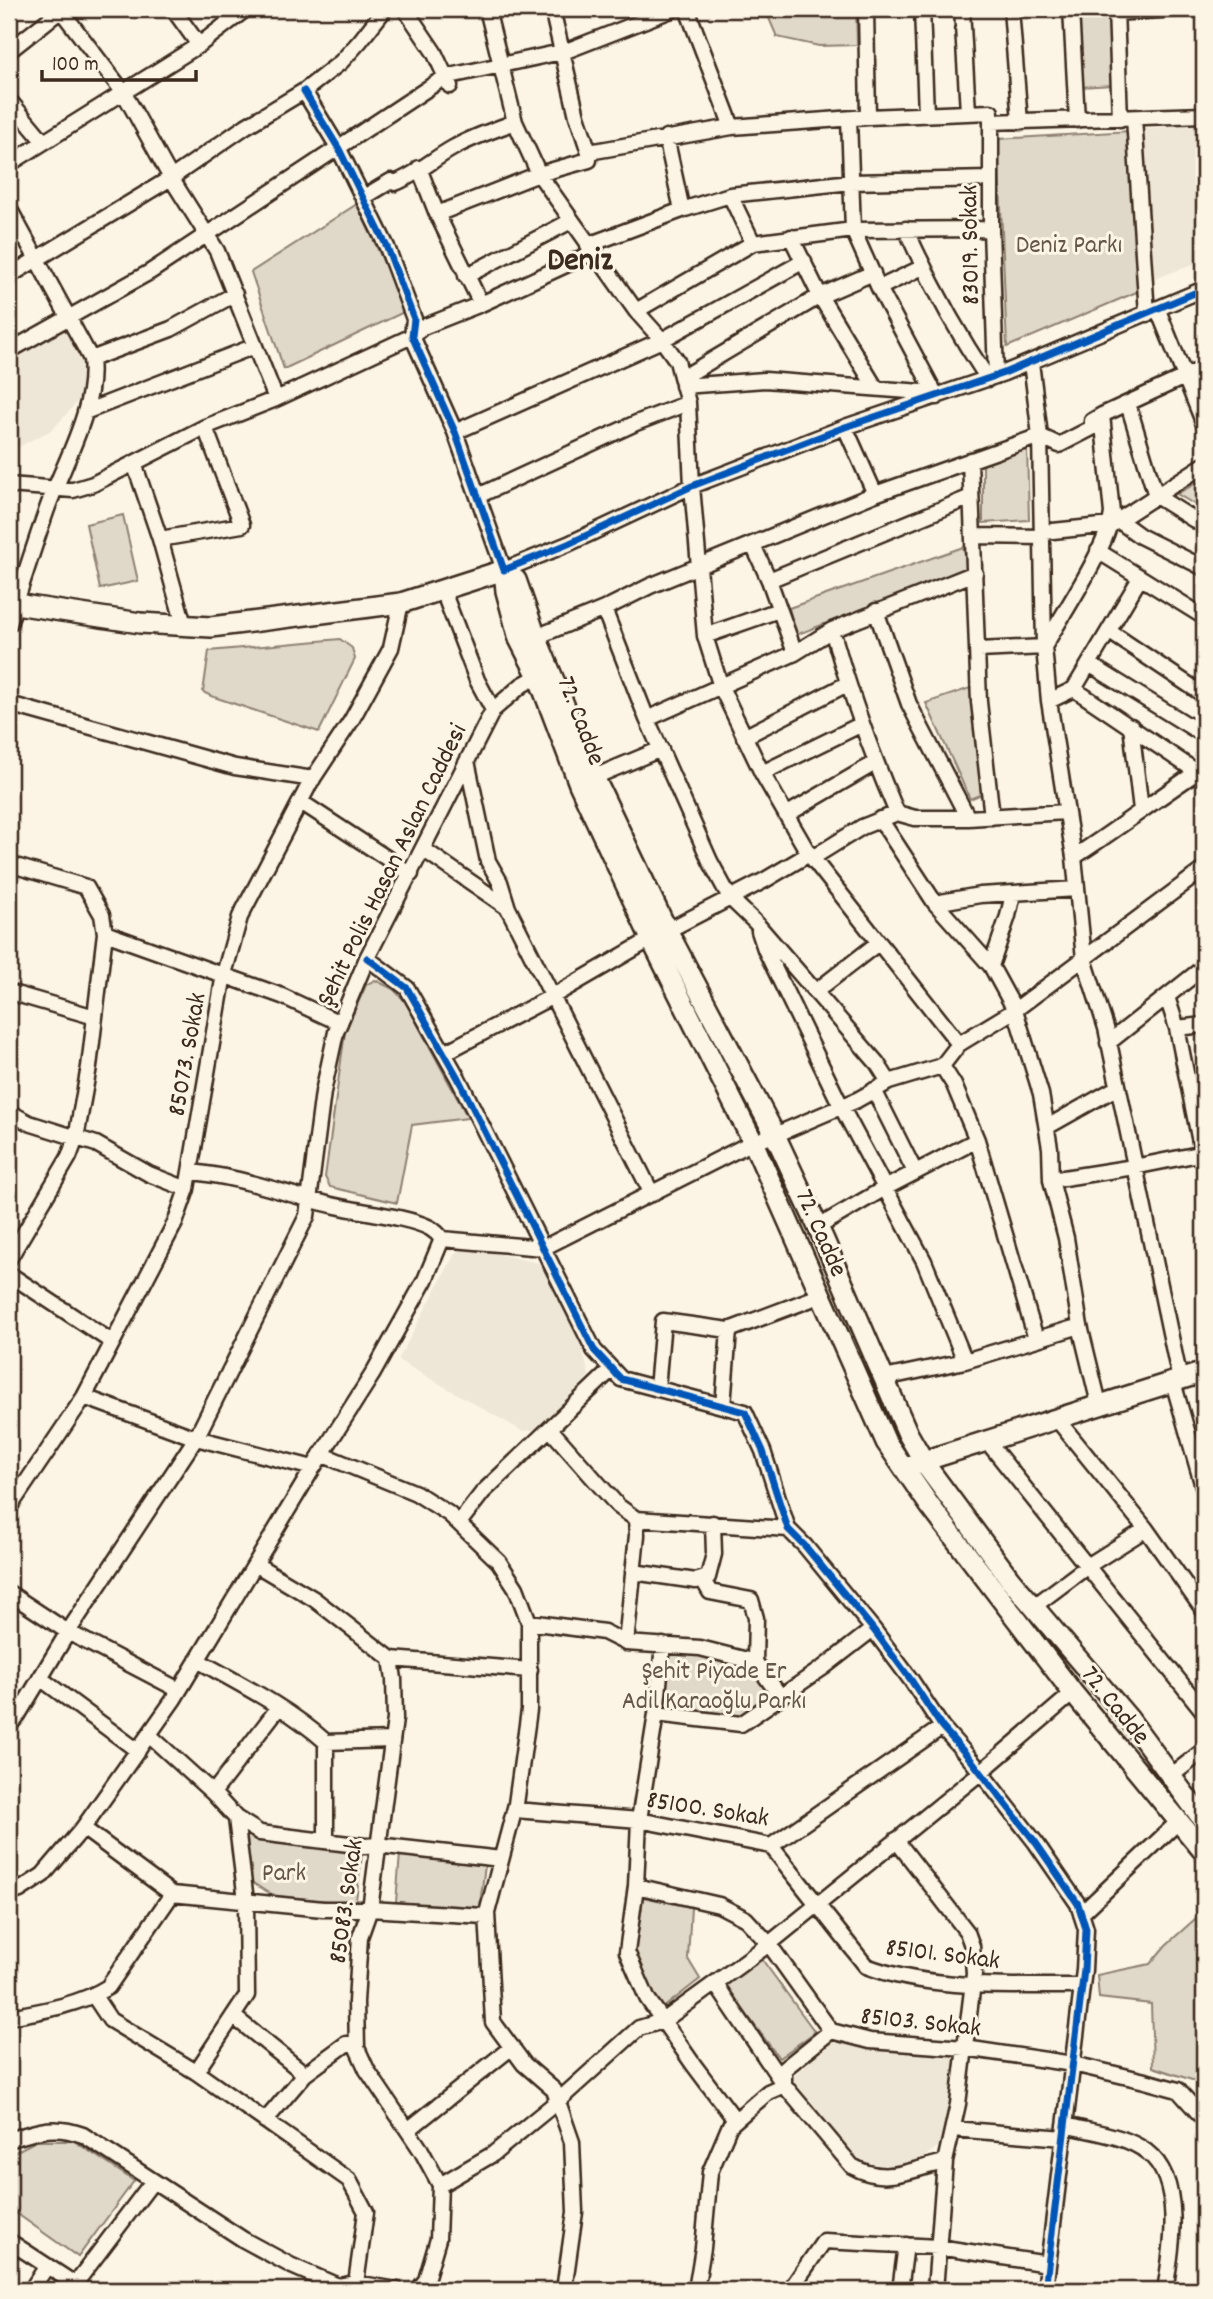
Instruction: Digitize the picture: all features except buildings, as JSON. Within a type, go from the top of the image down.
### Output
[{"type":"main road","points":[[12,603],[140,624],[211,627],[401,603],[505,570],[516,580],[536,637],[659,935],[775,1135],[908,1434],[924,1461],[1010,1579],[1129,1719],[1204,1821]]},
{"type":"main road","name":"72. Cadde","points":[[505,570],[506,591],[519,639],[538,676],[579,783],[659,935],[886,1442],[930,1506],[1073,1693],[1204,1852]]},
{"type":"main road","points":[[903,1468],[1204,1372]]},
{"type":"street","points":[[173,9],[200,45]]},
{"type":"street","points":[[9,164],[200,45],[246,9]]},
{"type":"street","points":[[9,276],[171,178],[246,126],[304,91],[341,62],[385,9]]},
{"type":"street","points":[[405,9],[434,52],[448,82]]},
{"type":"street","points":[[487,9],[515,122],[539,174],[636,311],[677,361],[688,402],[705,636],[721,687],[762,773],[811,856],[959,1044]]},
{"type":"street","points":[[437,214],[539,174],[589,160],[552,9]]},
{"type":"street","points":[[9,351],[150,272],[205,234],[448,82],[501,64],[562,52],[674,9]]},
{"type":"street","points":[[687,9],[732,127]]},
{"type":"street","points":[[866,9],[868,117]]},
{"type":"street","points":[[922,9],[926,114]]},
{"type":"street","points":[[962,9],[968,112]]},
{"type":"street","points":[[1011,9],[1020,122]]},
{"type":"street","points":[[1071,9],[1077,120]]},
{"type":"street","points":[[1175,9],[1115,11],[1152,312],[1186,379],[1203,420]]},
{"type":"street","points":[[9,51],[60,10],[124,93],[171,178],[217,251],[276,399]]},
{"type":"street","points":[[304,91],[339,149],[387,247],[414,318],[412,336],[455,432],[505,570],[692,486],[845,426],[992,378],[1204,289]]},
{"type":"street","points":[[9,100],[44,142]]},
{"type":"street","points":[[589,152],[732,127],[868,117],[968,112],[1020,122],[1204,115]]},
{"type":"street","name":"83019. Sokak","points":[[991,117],[992,378]]},
{"type":"street","points":[[849,119],[853,230],[879,288],[936,395]]},
{"type":"street","points":[[362,193],[366,196],[391,181],[395,183],[409,178],[419,168],[454,147],[515,122]]},
{"type":"street","points":[[666,137],[682,210]]},
{"type":"street","points":[[419,168],[437,214],[481,304]]},
{"type":"street","points":[[9,485],[73,490],[93,484],[205,427],[276,399],[412,336],[423,327],[481,304],[591,249],[682,210],[730,195],[851,182],[990,179]]},
{"type":"street","points":[[730,195],[753,243]]},
{"type":"street","points":[[9,208],[91,359],[93,377],[85,412],[12,603],[9,624]]},
{"type":"street","points":[[466,276],[571,221]]},
{"type":"street","points":[[906,229],[957,331],[992,378]]},
{"type":"street","points":[[636,311],[753,243],[853,230],[991,229]]},
{"type":"street","points":[[792,237],[820,296],[875,387]]},
{"type":"street","points":[[455,432],[662,340],[804,261]]},
{"type":"street","points":[[879,288],[923,267]]},
{"type":"street","points":[[683,382],[820,296],[873,273]]},
{"type":"street","points":[[91,359],[171,329],[235,294]]},
{"type":"street","points":[[85,412],[255,346]]},
{"type":"street","points":[[1031,362],[1040,436],[1044,648],[1049,701],[1074,858],[1084,959],[1106,1028],[1176,1381],[1201,1469],[1204,1490]]},
{"type":"street","points":[[536,637],[604,609],[650,586],[875,494],[1040,436],[1059,444],[1092,428],[1092,421],[1102,415],[1204,369]]},
{"type":"street","points":[[683,382],[765,380],[875,387],[936,395]]},
{"type":"street","points":[[478,496],[688,402]]},
{"type":"street","points":[[1128,404],[1156,496],[1204,526]]},
{"type":"street","points":[[1044,648],[1114,522],[1102,415]]},
{"type":"street","points":[[845,426],[875,494]]},
{"type":"street","points":[[160,539],[242,525],[205,427]]},
{"type":"street","points":[[970,460],[979,702],[992,817]]},
{"type":"street","points":[[134,463],[160,539],[184,625]]},
{"type":"street","points":[[973,536],[1043,535],[1114,522],[1204,465]]},
{"type":"street","points":[[769,580],[971,497]]},
{"type":"street","points":[[1114,522],[1204,568]]},
{"type":"street","points":[[753,545],[769,580],[795,653]]},
{"type":"street","points":[[1098,551],[1204,617]]},
{"type":"street","points":[[647,719],[795,653],[832,630],[975,573]]},
{"type":"street","points":[[1049,701],[1074,689],[1140,578]]},
{"type":"street","points":[[443,591],[477,680],[493,710]]},
{"type":"street","name":"85073. Sokak","points":[[10,1502],[84,1397],[175,1223],[187,1189],[205,1072],[224,974],[240,917],[313,779],[351,721],[391,648],[401,603]]},
{"type":"street","points":[[604,609],[647,719],[710,861],[730,898],[756,923],[877,1063],[889,1083]]},
{"type":"street","points":[[705,636],[779,610]]},
{"type":"street","points":[[876,611],[909,704],[968,818]]},
{"type":"street","points":[[832,630],[847,684],[875,763],[897,813]]},
{"type":"street","points":[[1110,632],[1204,695]]},
{"type":"street","points":[[979,650],[1044,648]]},
{"type":"street","points":[[1089,664],[1204,735]]},
{"type":"street","name":"Şehit Polis Hasan Aslan Caddesi","points":[[9,1726],[196,1438],[307,1216],[323,1092],[340,1023],[367,958],[493,710],[522,685],[538,676]]},
{"type":"street","points":[[744,737],[847,684]]},
{"type":"street","points":[[1074,689],[1201,770],[1074,858]]},
{"type":"street","points":[[9,704],[235,767],[313,779]]},
{"type":"street","points":[[762,773],[862,724]]},
{"type":"street","points":[[1131,726],[1141,810]]},
{"type":"street","points":[[594,777],[661,749]]},
{"type":"street","points":[[467,761],[488,860],[500,883],[508,908],[652,1194]]},
{"type":"street","points":[[786,815],[875,763]]},
{"type":"street","points":[[301,802],[411,874]]},
{"type":"street","points":[[444,1053],[553,996],[659,935],[880,819],[897,813],[915,818],[968,818],[1066,812]]},
{"type":"street","points":[[880,819],[935,903],[991,967],[1015,1010],[1041,1094],[1051,1180],[1066,1238],[1080,1326],[1099,1404]]},
{"type":"street","points":[[423,849],[508,908]]},
{"type":"street","points":[[9,864],[86,887],[102,915],[105,933],[76,1138],[69,1157],[9,1259]]},
{"type":"street","points":[[190,1172],[262,1185],[310,1200],[415,1223],[432,1229],[442,1239],[544,1248],[753,1142],[775,1135],[889,1083],[942,1066],[959,1044],[1015,1010],[1204,869]]},
{"type":"street","points":[[935,903],[980,895],[1077,889]]},
{"type":"street","points":[[991,967],[1013,894]]},
{"type":"street","points":[[756,923],[765,949],[841,1106],[924,1261],[965,1361]]},
{"type":"street","points":[[105,933],[282,996],[340,1023]]},
{"type":"street","points":[[815,992],[878,943]]},
{"type":"street","points":[[367,958],[407,988],[444,1053],[594,1350],[621,1379],[745,1412],[763,1451],[788,1529],[806,1546],[873,1629],[942,1727],[1037,1843],[1077,1905],[1086,1929],[1082,1986],[1045,2290]]},
{"type":"street","points":[[1108,1043],[1204,967]]},
{"type":"street","points":[[9,992],[95,1017]]},
{"type":"street","points":[[1051,1180],[1204,1156],[1177,1028],[1167,997]]},
{"type":"street","points":[[1177,1028],[1204,1025]]},
{"type":"street","points":[[942,1066],[959,1095],[977,1140],[1037,1339]]},
{"type":"street","points":[[1046,1127],[1118,1087]]},
{"type":"street","points":[[874,1090],[915,1172]]},
{"type":"street","points":[[9,1112],[29,1123],[96,1144],[149,1174],[187,1189]]},
{"type":"street","points":[[818,1227],[977,1140]]},
{"type":"street","points":[[9,1894],[43,1875],[83,1828],[179,1690],[379,1363],[425,1280],[442,1239]]},
{"type":"street","points":[[9,1274],[112,1342]]},
{"type":"street","points":[[657,1389],[663,1321],[729,1330],[822,1295]]},
{"type":"street","points":[[884,1378],[965,1361],[1080,1326]]},
{"type":"street","points":[[723,1406],[729,1330]]},
{"type":"street","points":[[459,1523],[483,1492],[612,1369]]},
{"type":"street","points":[[84,1397],[196,1438],[313,1468]]},
{"type":"street","points":[[1056,1418],[1146,1529],[1204,1611]]},
{"type":"street","points":[[550,1429],[618,1506],[636,1518],[788,1529]]},
{"type":"street","points":[[987,1441],[1089,1565],[1204,1712]]},
{"type":"street","points":[[321,1454],[416,1493],[459,1523],[499,1562],[516,1588],[529,1622],[529,1710],[515,1810],[486,1913],[493,2022],[524,2064],[554,2090],[572,2142],[575,2212],[564,2290]]},
{"type":"street","points":[[626,1643],[637,1535],[636,1518]]},
{"type":"street","points":[[633,1572],[696,1581],[709,1577],[714,1554],[713,1524]]},
{"type":"street","points":[[1033,1607],[1089,1565],[1146,1529]]},
{"type":"street","points":[[254,1564],[314,1599],[391,1659],[530,1670]]},
{"type":"street","points":[[703,1580],[710,1592],[751,1600],[756,1618],[755,1662],[781,1697]]},
{"type":"street","points":[[9,1593],[68,1632],[179,1690]]},
{"type":"street","points":[[529,1622],[604,1632],[626,1643],[700,1648],[755,1662]]},
{"type":"street","points":[[656,1714],[741,1724],[873,1629]]},
{"type":"street","points":[[663,1645],[656,1714],[639,1820],[636,1886],[627,1952],[647,1998],[735,2120]]},
{"type":"street","name":"85083. Sokak","points":[[391,1659],[394,1706],[392,1740],[370,1909],[360,1937],[355,2001],[357,2044],[367,2070],[408,2130],[440,2185]]},
{"type":"street","points":[[197,1660],[279,1707],[307,1725],[326,1742],[392,1740]]},
{"type":"street","points":[[40,1678],[138,1751]]},
{"type":"street","points":[[418,2290],[426,2280],[438,2239],[440,2185],[493,2154],[559,2100],[639,2028],[663,2021],[769,1944],[981,1772],[1073,1693]]},
{"type":"street","points":[[213,1793],[279,1707]]},
{"type":"street","name":"85100. Sokak","points":[[515,1810],[639,1820],[771,1846],[942,1727]]},
{"type":"street","points":[[149,1735],[213,1793],[236,1818],[260,1832],[365,1846],[377,1844],[501,1858]]},
{"type":"street","points":[[326,1742],[326,1841]]},
{"type":"street","points":[[1171,1776],[1204,1750]]},
{"type":"street","points":[[196,2072],[247,1995],[246,1901],[236,1818]]},
{"type":"street","points":[[1081,1914],[1179,1821]]},
{"type":"street","points":[[83,1828],[172,1894],[323,1909],[484,1916],[486,1913]]},
{"type":"street","points":[[896,1840],[967,1932],[972,1946],[972,1985],[953,2129],[945,2162],[935,2290]]},
{"type":"street","name":"85101. Sokak","points":[[771,1846],[866,1966],[888,1974],[972,1985],[1082,1986]]},
{"type":"street","name":"85103. Sokak","points":[[636,1886],[719,1905],[746,1919],[769,1944],[831,2031],[870,2041],[965,2048],[1073,2064],[1178,2090],[1204,2119]]},
{"type":"street","points":[[9,2017],[94,1996],[108,1987],[172,1894]]},
{"type":"street","points":[[716,1983],[784,2085],[852,2166],[866,2174],[893,2176],[945,2162]]},
{"type":"street","points":[[94,1996],[110,2020],[196,2072],[349,2180],[366,2212],[356,2283]]},
{"type":"street","points":[[233,2016],[305,2074]]},
{"type":"street","points":[[784,2085],[784,2069],[831,2031]]},
{"type":"street","points":[[265,2121],[305,2074],[346,2044],[357,2044]]},
{"type":"street","points":[[408,2130],[512,2047]]},
{"type":"street","points":[[696,2290],[710,2172],[730,2125],[768,2092],[784,2085]]},
{"type":"street","points":[[9,2140],[43,2130],[66,2129],[83,2135],[244,2240],[292,2266],[337,2288],[356,2283],[397,2290]]},
{"type":"street","points":[[953,2129],[1065,2132],[1129,2142],[1147,2151],[1163,2168],[1171,2199],[1172,2248],[1165,2290]]},
{"type":"street","points":[[9,2241],[80,2287],[153,2181]]},
{"type":"street","points":[[790,2290],[824,2241],[938,2247],[1048,2264]]},
{"type":"street","points":[[900,2290],[906,2245]]},
{"type":"street","points":[[31,2290],[47,2266]]},
{"type":"shaded area","points":[[1204,123],[1204,260],[1152,280],[1142,129]]},
{"type":"shaded area","points":[[61,324],[91,374],[77,402],[53,429],[9,452],[9,355]]},
{"type":"shaded area","points":[[467,1247],[543,1264],[580,1340],[589,1376],[535,1430],[522,1431],[398,1360],[456,1252]]},
{"type":"shaded area","points":[[830,2041],[956,2054],[958,2081],[939,2146],[909,2168],[865,2163],[853,2156],[792,2078]]},
{"type":"green space","points":[[765,9],[856,9],[857,45],[819,46],[777,37]]},
{"type":"green space","points":[[1075,9],[1108,9],[1112,85],[1081,87]]},
{"type":"green space","name":"Deniz Parkı","points":[[1130,131],[1139,291],[1007,347],[998,139]]},
{"type":"green space","points":[[357,204],[406,311],[284,369],[251,272]]},
{"type":"green space","points":[[1027,448],[1029,520],[983,523],[983,461]]},
{"type":"green space","points":[[1204,479],[1204,510],[1177,494]]},
{"type":"green space","points":[[123,515],[138,581],[100,589],[86,524]]},
{"type":"green space","points":[[963,547],[969,568],[796,635],[789,608]]},
{"type":"green space","points":[[340,639],[352,648],[355,659],[319,732],[203,692],[209,651]]},
{"type":"green space","points":[[973,687],[984,793],[970,799],[926,703]]},
{"type":"green space","points":[[375,980],[393,989],[405,1001],[468,1118],[412,1125],[397,1203],[330,1187],[325,1177],[345,1032],[366,985]]},
{"type":"green space","name":"Şehit Piyade Er Adil Karaoğlu Parkı","points":[[670,1650],[742,1656],[765,1677],[769,1698],[742,1718],[664,1709]]},
{"type":"green space","name":"Park","points":[[252,1832],[271,1842],[359,1851],[362,1855],[356,1900],[351,1903],[273,1896],[250,1881],[245,1833]]},
{"type":"green space","points":[[400,1854],[485,1865],[479,1912],[396,1902]]},
{"type":"green space","points":[[643,1897],[691,1907],[688,1959],[700,1979],[663,2008],[644,1987],[635,1953]]},
{"type":"green space","points":[[1204,1911],[1204,2084],[1153,2067],[1151,2004],[1099,1998],[1097,1975],[1150,1964],[1166,1945]]},
{"type":"green space","points":[[761,1958],[815,2032],[779,2058],[725,1985]]},
{"type":"green space","points":[[36,2141],[74,2141],[134,2181],[78,2257],[9,2208],[9,2155]]},
{"type":"cycle path","points":[[304,91],[339,149],[387,247],[414,319],[412,336],[455,432],[504,570],[568,544],[692,486],[845,427],[1004,373],[1204,289]]},
{"type":"cycle path","points":[[367,958],[407,988],[458,1078],[594,1350],[621,1379],[745,1412],[763,1451],[788,1529],[873,1629],[942,1727],[1036,1843],[1078,1904],[1086,1929],[1084,1970],[1045,2290]]},
{"type":"district","name":"Deniz","points":[[580,257]]}]
